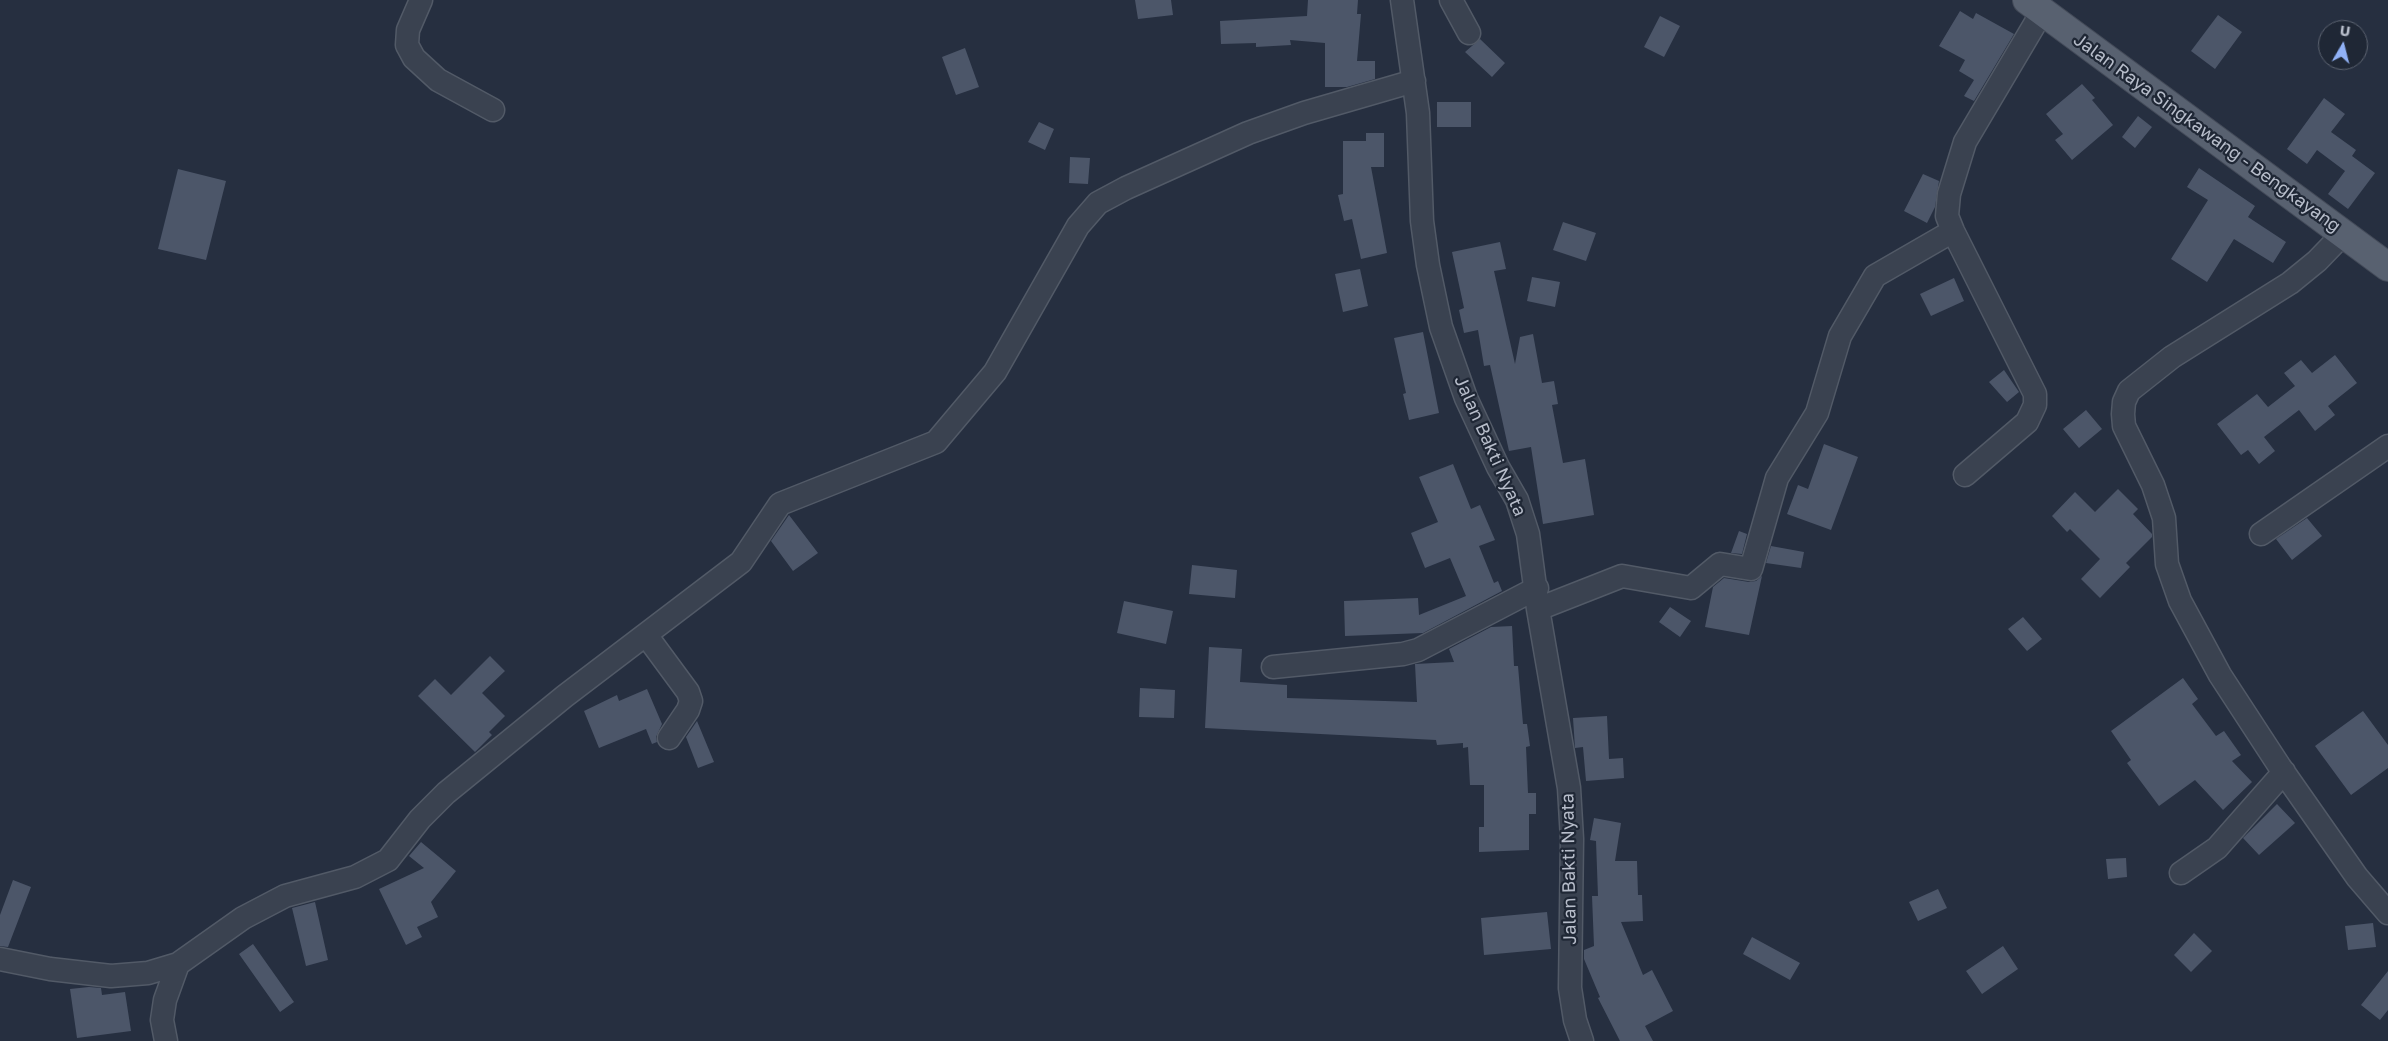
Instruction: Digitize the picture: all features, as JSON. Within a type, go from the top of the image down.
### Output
[{"type":"main road","name":"Jalan Raya Singkawang - Bengkayang","points":[[2034,6],[2388,267]]},
{"type":"street","points":[[421,0],[408,30],[407,45],[414,58],[438,80],[493,110]]},
{"type":"street","name":"Jalan Bakti Nyata","points":[[1402,0],[1418,113],[1422,221],[1428,265],[1441,328],[1466,398],[1498,467],[1517,500],[1528,534],[1569,788],[1572,848],[1570,988],[1575,1020],[1582,1041]]},
{"type":"street","points":[[1451,0],[1469,33]]},
{"type":"street","points":[[1965,475],[2027,422],[2035,405],[2035,394],[1947,216],[1949,194],[1965,142],[2034,6]]},
{"type":"street","points":[[0,959],[50,969],[110,976],[148,974],[178,964],[243,918],[285,896],[355,877],[388,860],[420,819],[446,794],[565,696],[741,562],[780,504],[936,442],[995,372],[1078,226],[1098,203],[1126,188],[1248,133],[1304,113],[1414,81]]},
{"type":"street","points":[[1273,667],[1403,654],[1418,650],[1537,598],[1622,576],[1691,588],[1720,564],[1752,569],[1776,478],[1816,413],[1840,336],[1875,276],[1953,231]]},
{"type":"street","points":[[2344,233],[2317,262],[2290,283],[2172,357],[2129,391],[2124,402],[2124,426],[2153,485],[2164,518],[2167,564],[2180,601],[2220,675],[2357,878],[2388,913]]},
{"type":"street","points":[[2261,534],[2388,446]]},
{"type":"street","points":[[646,635],[688,692],[690,701],[688,710],[669,738]]},
{"type":"street","points":[[2181,873],[2218,848],[2284,772]]},
{"type":"street","points":[[166,1041],[162,1020],[164,1000],[178,964]]},
{"type":"building","points":[[1135,0],[1171,0],[1173,15],[1138,19]]},
{"type":"building","points":[[1308,0],[1358,0],[1357,14],[1361,14],[1357,61],[1375,61],[1375,79],[1347,87],[1325,87],[1325,43],[1290,40],[1291,45],[1256,47],[1256,43],[1221,44],[1220,21],[1307,16]]},
{"type":"building","points":[[1960,11],[1973,19],[1976,13],[2014,34],[1974,101],[1964,96],[1974,80],[1959,71],[1965,60],[1939,46]]},
{"type":"building","points":[[2218,15],[2242,32],[2215,69],[2191,51]]},
{"type":"building","points":[[1660,16],[1680,26],[1664,57],[1644,47]]},
{"type":"building","points":[[1480,39],[1505,63],[1492,77],[1465,52]]},
{"type":"building","points":[[965,48],[979,87],[956,95],[942,57]]},
{"type":"building","points":[[2082,84],[2095,98],[2092,100],[2113,125],[2072,160],[2055,140],[2063,134],[2046,114]]},
{"type":"building","points":[[2324,98],[2345,114],[2331,132],[2356,150],[2352,156],[2375,173],[2348,209],[2328,194],[2345,171],[2317,150],[2307,164],[2287,149]]},
{"type":"building","points":[[1437,102],[1471,102],[1471,127],[1437,127]]},
{"type":"building","points":[[2138,116],[2152,127],[2135,148],[2122,137]]},
{"type":"building","points":[[1039,122],[1054,129],[1045,150],[1028,142]]},
{"type":"building","points":[[1366,133],[1384,133],[1384,167],[1371,167],[1387,253],[1361,259],[1352,219],[1344,221],[1338,195],[1343,194],[1343,141],[1366,141]]},
{"type":"building","points":[[1070,157],[1090,158],[1088,184],[1069,183]]},
{"type":"building","points":[[2199,168],[2255,206],[2248,217],[2286,242],[2273,263],[2234,239],[2207,282],[2171,259],[2208,200],[2187,187]]},
{"type":"building","points":[[178,169],[226,181],[206,260],[158,249]]},
{"type":"building","points":[[1923,174],[1939,181],[1935,207],[1927,223],[1904,211]]},
{"type":"building","points":[[1563,222],[1596,233],[1586,261],[1553,250]]},
{"type":"building","points":[[1500,242],[1506,269],[1494,271],[1515,364],[1520,337],[1533,334],[1542,383],[1554,381],[1558,404],[1552,405],[1563,463],[1585,459],[1594,515],[1543,524],[1531,447],[1509,451],[1490,365],[1484,366],[1478,330],[1464,333],[1459,310],[1464,308],[1452,252]]},
{"type":"building","points":[[1360,269],[1368,306],[1343,312],[1335,274]]},
{"type":"building","points":[[1532,277],[1560,282],[1555,307],[1527,301]]},
{"type":"building","points":[[1954,278],[1964,301],[1931,316],[1920,294]]},
{"type":"building","points":[[1423,332],[1439,413],[1409,420],[1403,394],[1406,393],[1394,338]]},
{"type":"building","points":[[2335,355],[2357,383],[2328,406],[2335,415],[2315,431],[2299,410],[2264,437],[2275,451],[2259,464],[2248,450],[2241,455],[2217,424],[2257,394],[2268,407],[2295,386],[2284,373],[2301,360],[2312,373]]},
{"type":"building","points":[[2004,370],[2019,392],[2007,402],[1989,382]]},
{"type":"building","points":[[2086,410],[2102,429],[2079,448],[2063,429]]},
{"type":"building","points":[[1824,444],[1858,457],[1831,530],[1787,514],[1798,485],[1808,489]]},
{"type":"building","points":[[1453,464],[1471,509],[1480,505],[1495,540],[1479,546],[1494,583],[1498,581],[1502,591],[1423,633],[1345,636],[1344,601],[1418,598],[1419,615],[1466,596],[1450,558],[1425,568],[1411,533],[1438,522],[1419,477]]},
{"type":"building","points":[[2118,489],[2138,509],[2133,514],[2152,534],[2152,537],[2126,563],[2130,567],[2100,598],[2081,579],[2100,559],[2070,529],[2067,532],[2052,516],[2075,492],[2095,512]]},
{"type":"building","points":[[789,515],[818,553],[793,571],[771,541]]},
{"type":"building","points":[[2307,518],[2322,536],[2292,560],[2276,539]]},
{"type":"building","points":[[1739,531],[1747,534],[1742,554],[1731,553]]},
{"type":"building","points":[[1771,546],[1804,552],[1801,568],[1766,563]]},
{"type":"building","points":[[1192,565],[1237,570],[1235,598],[1189,594]]},
{"type":"building","points":[[1762,576],[1749,635],[1705,627],[1713,587],[1724,578],[1749,582],[1756,581]]},
{"type":"building","points":[[1124,601],[1173,611],[1166,644],[1117,633]]},
{"type":"building","points":[[1670,607],[1691,621],[1680,637],[1659,622]]},
{"type":"building","points":[[2023,617],[2042,639],[2027,651],[2008,629]]},
{"type":"building","points":[[1512,626],[1514,666],[1518,666],[1523,724],[1527,724],[1530,746],[1526,747],[1528,793],[1536,793],[1536,814],[1529,814],[1529,850],[1479,852],[1479,827],[1484,827],[1484,785],[1470,785],[1468,747],[1463,748],[1463,743],[1437,745],[1436,740],[1205,728],[1209,647],[1242,649],[1240,682],[1287,685],[1287,698],[1417,702],[1415,664],[1454,662],[1449,649],[1491,627]]},
{"type":"building","points":[[490,656],[505,671],[482,693],[505,716],[489,732],[492,735],[475,752],[418,696],[435,679],[451,695]]},
{"type":"building","points":[[2183,678],[2198,699],[2192,704],[2216,736],[2224,731],[2241,755],[2232,761],[2252,782],[2223,810],[2195,780],[2159,806],[2127,763],[2131,760],[2111,731]]},
{"type":"building","points":[[1140,688],[1175,690],[1174,718],[1139,717]]},
{"type":"building","points":[[647,689],[662,724],[656,737],[657,742],[652,744],[646,729],[599,748],[584,711],[617,695],[619,701]]},
{"type":"building","points":[[2363,711],[2388,745],[2388,768],[2351,795],[2315,746]]},
{"type":"building","points":[[1607,716],[1609,759],[1623,758],[1624,778],[1586,781],[1583,747],[1575,748],[1573,718]]},
{"type":"building","points":[[697,721],[714,762],[698,768],[686,737]]},
{"type":"building","points":[[2277,804],[2295,823],[2259,855],[2243,838]]},
{"type":"building","points":[[1594,818],[1621,823],[1615,861],[1637,861],[1638,895],[1642,895],[1643,921],[1621,922],[1643,975],[1652,970],[1673,1011],[1645,1026],[1653,1041],[1620,1041],[1598,998],[1600,997],[1584,959],[1584,950],[1594,946],[1592,896],[1598,896],[1596,841],[1590,840]]},
{"type":"building","points":[[421,842],[456,871],[431,902],[438,917],[417,927],[422,937],[406,945],[379,889],[424,868],[409,856]]},
{"type":"building","points":[[2126,858],[2127,877],[2108,879],[2106,859]]},
{"type":"building","points":[[13,880],[31,887],[8,947],[0,946],[0,915]]},
{"type":"building","points":[[1938,889],[1947,908],[1918,921],[1909,902]]},
{"type":"building","points":[[315,902],[328,960],[306,966],[292,908]]},
{"type":"building","points":[[1547,912],[1551,949],[1484,955],[1481,918]]},
{"type":"building","points":[[2373,923],[2376,947],[2348,950],[2345,926]]},
{"type":"building","points":[[2194,933],[2212,951],[2191,972],[2174,955]]},
{"type":"building","points":[[1752,937],[1800,963],[1790,980],[1743,954]]},
{"type":"building","points":[[253,944],[294,1002],[280,1012],[239,954]]},
{"type":"building","points":[[2003,946],[2018,969],[1982,994],[1966,971]]},
{"type":"building","points":[[2388,971],[2388,1010],[2380,1020],[2361,1005]]},
{"type":"building","points":[[101,988],[102,995],[125,992],[131,1031],[77,1038],[70,989]]}]
